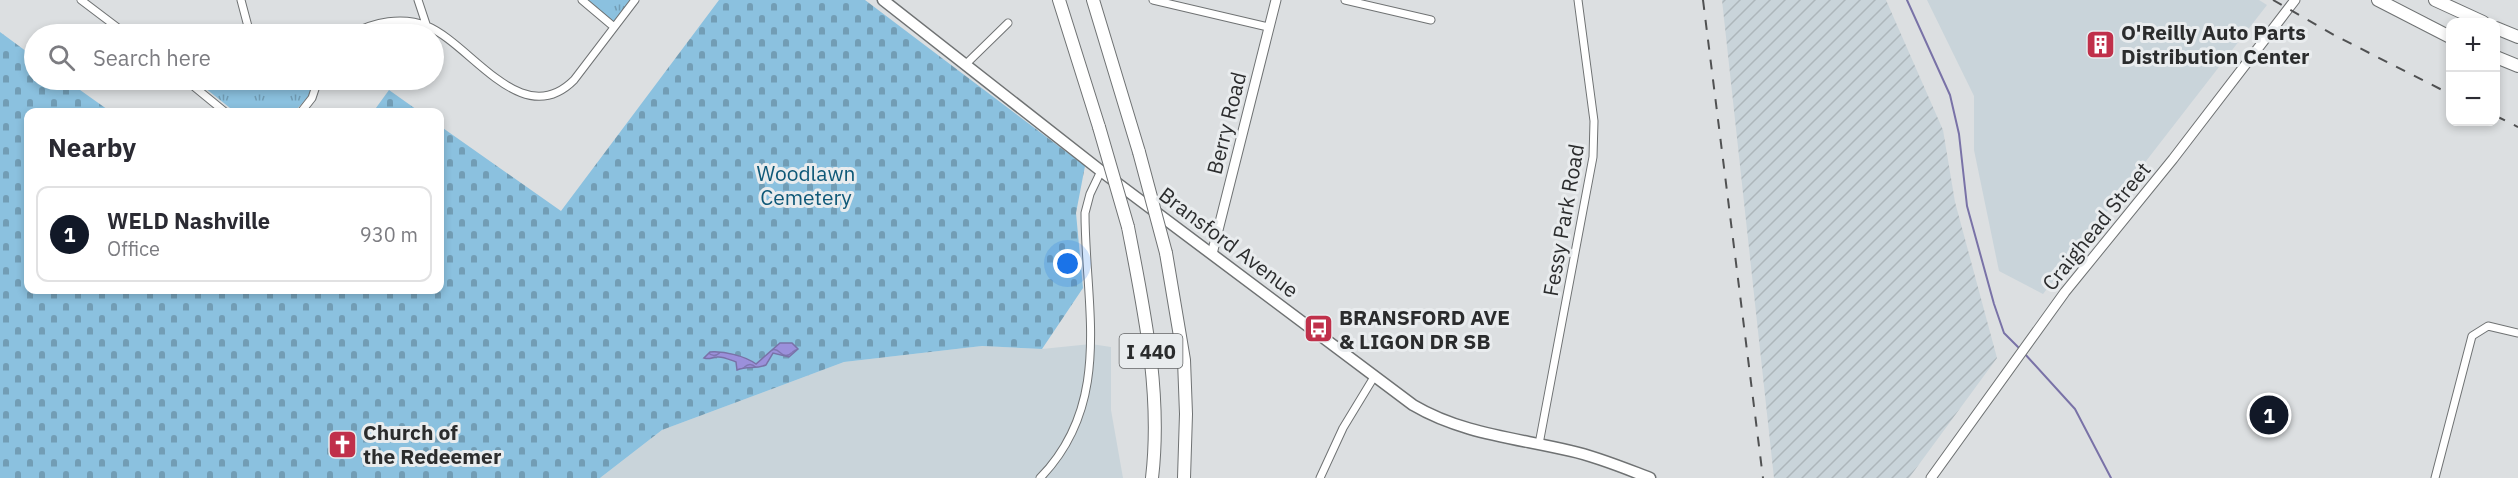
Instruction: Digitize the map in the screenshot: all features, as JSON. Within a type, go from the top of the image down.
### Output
[{"type":"highway","name":"I 440","points":[[1059,0],[1128,227],[1151,348],[1154,413],[1152,478]]},
{"type":"highway","name":"I 440","points":[[1093,0],[1139,152],[1166,253],[1184,360],[1186,414],[1184,478]]},
{"type":"highway","points":[[2378,0],[2446,34]]},
{"type":"highway","points":[[2435,0],[2473,18]]},
{"type":"highway","points":[[2500,30],[2518,37]]},
{"type":"highway","points":[[2500,59],[2518,66]]},
{"type":"main road","name":"Bransford Avenue","points":[[883,0],[1101,171],[1413,405],[1449,424],[1574,452],[1650,478]]},
{"type":"street","points":[[81,0],[113,24]]},
{"type":"street","points":[[241,0],[247,24]]},
{"type":"street","points":[[418,0],[427,24]]},
{"type":"street","points":[[582,0],[614,27]]},
{"type":"street","points":[[444,39],[507,86],[524,95],[550,96],[569,85],[634,0]]},
{"type":"street","points":[[1153,0],[1268,27]]},
{"type":"street","name":"Berry Road","points":[[1212,254],[1276,0]]},
{"type":"street","points":[[1345,0],[1431,20]]},
{"type":"street","name":"Fessy Park Road","points":[[1539,444],[1593,157],[1594,121],[1578,0]]},
{"type":"street","name":"Craighead Street","points":[[1931,478],[2091,259],[2181,149],[2295,0]]},
{"type":"street","points":[[379,24],[387,22],[418,24]]},
{"type":"street","points":[[966,64],[1008,23]]},
{"type":"street","points":[[198,90],[220,108]]},
{"type":"street","points":[[304,108],[315,90]]},
{"type":"street","points":[[1040,478],[1060,452],[1074,425],[1090,372],[1091,344],[1085,213],[1090,194],[1101,171]]},
{"type":"street","points":[[2435,478],[2472,336],[2488,326],[2518,333]]},
{"type":"street","points":[[1320,478],[1343,428],[1374,377]]},
{"type":"shaded area","points":[[1722,0],[1886,0],[1943,130],[1955,202],[1997,358],[1909,478],[1774,478]]},
{"type":"shaded area","points":[[1927,0],[2259,0],[2267,5],[2043,294],[1999,271],[1974,150],[1974,96]]},
{"type":"shaded area","points":[[1091,344],[1111,347],[1111,410],[1123,478],[600,478],[662,430],[844,362],[982,346],[1042,349]]},
{"type":"green space","points":[[582,0],[635,0],[614,27]]},
{"type":"green space","name":"Woodlawn Cemetery","points":[[719,0],[865,0],[1085,166],[1076,213],[1083,288],[1042,349],[982,346],[844,362],[662,430],[600,478],[0,478],[0,32],[24,50],[24,90],[80,90],[105,108],[24,108],[24,294],[444,294],[444,129],[561,211]]},
{"type":"green space","points":[[208,90],[310,90],[308,97],[298,108],[230,108]]},
{"type":"green space","points":[[389,90],[414,108],[376,108]]},
{"type":"water","points":[[780,343],[792,343],[798,349],[789,357],[773,353],[766,365],[762,366],[737,370],[736,362],[726,358],[704,358],[710,352],[722,352],[741,356],[756,364]]},
{"type":"waterway","points":[[1907,0],[1950,95],[1959,134],[1967,206],[1994,304],[2004,333],[2020,349]]},
{"type":"waterway","points":[[2024,353],[2075,409],[2111,478]]},
{"type":"railway","points":[[1703,0],[1763,478]]},
{"type":"railway","points":[[2273,0],[2334,35],[2446,92]]},
{"type":"railway","points":[[2500,118],[2518,127]]},
{"type":"place","name":"O'Reilly Auto Parts Distribution Center","points":[[2100,44]]},
{"type":"place","name":"BRANSFORD AVE & LIGON DR SB","points":[[1318,329]]},
{"type":"place","name":"WELD Nashville","points":[[2269,415]]},
{"type":"place","name":"Church of the Redeemer","points":[[342,444]]}]
